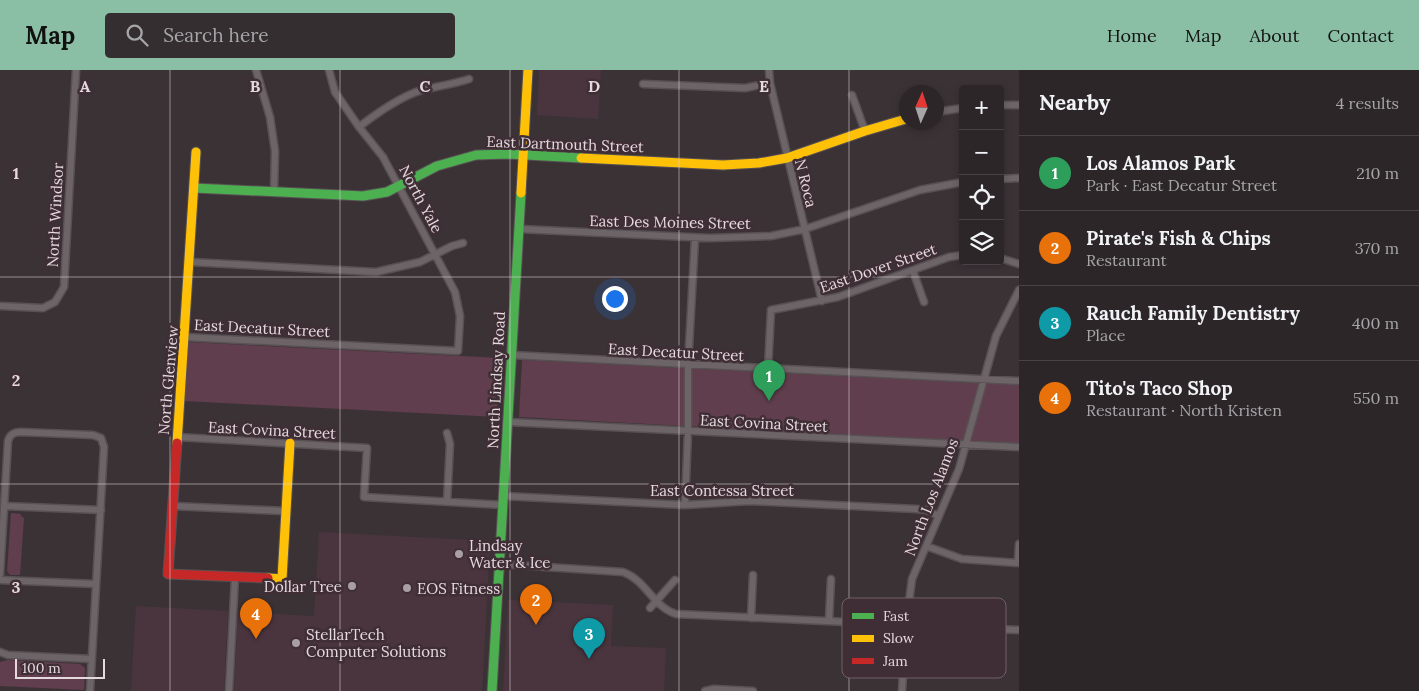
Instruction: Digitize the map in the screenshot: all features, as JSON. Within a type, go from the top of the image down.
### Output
[{"type":"street","name":"North Windsor","points":[[0,306],[43,308],[55,302],[64,287],[76,70]]},
{"type":"street","points":[[256,70],[270,117],[275,151],[274,192]]},
{"type":"street","name":"North Yale","points":[[329,70],[335,92],[383,157],[455,292],[460,316],[458,351]]},
{"type":"street","name":"North Lindsay Road","points":[[492,691],[528,70]]},
{"type":"street","name":"N Roca","points":[[769,70],[770,83],[787,158],[822,302]]},
{"type":"street","points":[[359,127],[383,109],[415,93],[455,84],[470,78]]},
{"type":"street","points":[[643,84],[738,88],[770,83]]},
{"type":"street","points":[[852,95],[864,131]]},
{"type":"street","points":[[1004,105],[1019,105]]},
{"type":"street","points":[[944,111],[959,109]]},
{"type":"street","name":"East Dartmouth Street","points":[[194,188],[363,196],[387,192],[437,166],[476,155],[506,154],[723,165],[759,163],[787,158],[899,121]]},
{"type":"street","name":"North Glenview","points":[[196,152],[168,574],[235,577]]},
{"type":"street","points":[[1004,179],[1019,178]]},
{"type":"street","name":"East Des Moines Street","points":[[518,229],[695,238],[771,236],[804,229],[920,190],[959,183]]},
{"type":"street","points":[[685,505],[688,365],[695,238]]},
{"type":"street","points":[[190,262],[376,272],[420,262],[455,244],[463,243]]},
{"type":"street","name":"East Dover Street","points":[[768,369],[771,310],[822,302],[949,258],[959,257]]},
{"type":"street","points":[[1004,259],[1019,264]]},
{"type":"street","points":[[913,270],[924,302]]},
{"type":"street","name":"North Los Alamos","points":[[910,598],[912,579],[959,469],[996,336],[1016,302],[1019,290]]},
{"type":"street","name":"East Decatur Street","points":[[185,337],[458,351]]},
{"type":"street","name":"East Decatur Street","points":[[511,356],[1019,382]]},
{"type":"street","name":"East Covina Street","points":[[507,422],[1019,447]]},
{"type":"street","points":[[0,574],[4,506],[3,469],[8,441],[12,433],[93,435],[101,438],[104,447],[90,691]]},
{"type":"street","points":[[447,434],[450,444],[447,502]]},
{"type":"street","name":"East Covina Street","points":[[177,437],[367,448],[364,497]]},
{"type":"street","points":[[229,691],[235,577],[282,579],[290,443]]},
{"type":"street","name":"East Contessa Street","points":[[364,497],[447,502],[503,500],[685,505],[750,501],[916,509],[926,510],[939,516]]},
{"type":"street","points":[[4,506],[101,510]]},
{"type":"street","points":[[172,506],[285,511]]},
{"type":"street","points":[[926,546],[962,559],[1018,563],[1019,544]]},
{"type":"street","points":[[499,564],[623,572],[635,578],[665,609],[676,614],[842,622]]},
{"type":"street","points":[[751,618],[753,575]]},
{"type":"street","points":[[829,621],[831,579]]},
{"type":"street","points":[[0,580],[96,584]]},
{"type":"street","points":[[650,608],[675,580]]},
{"type":"street","points":[[1006,629],[1019,630]]},
{"type":"street","points":[[0,652],[8,655],[92,659]]},
{"type":"street","name":"North Los Alamos","points":[[902,691],[903,678]]},
{"type":"street","points":[[706,691],[710,689],[753,691]]},
{"type":"shaded area","points":[[539,70],[601,70],[598,119],[537,115]]},
{"type":"shaded area","points":[[187,342],[500,358],[497,417],[184,401]]},
{"type":"shaded area","points":[[522,360],[1019,385],[1019,444],[519,417]]},
{"type":"shaded area","points":[[11,513],[21,514],[24,518],[20,575],[10,575],[7,571]]},
{"type":"shaded area","points":[[319,532],[490,541],[482,691],[234,691],[238,612],[314,616]]},
{"type":"shaded area","points":[[508,600],[613,605],[611,646],[666,648],[664,691],[503,691]]},
{"type":"shaded area","points":[[136,606],[228,611],[224,691],[131,691]]},
{"type":"shaded area","points":[[8,660],[80,664],[85,668],[84,690],[0,686],[0,662]]},
{"type":"traffic: fast","points":[[194,188],[363,196],[387,192],[437,166],[476,155],[507,154],[581,158]]},
{"type":"traffic: fast","points":[[492,691],[521,193]]},
{"type":"traffic: slow","points":[[521,193],[528,70]]},
{"type":"traffic: slow","points":[[581,158],[723,165],[759,163],[787,158],[899,121]]},
{"type":"traffic: slow","points":[[177,443],[196,152]]},
{"type":"traffic: slow","points":[[268,578],[282,579],[290,443]]},
{"type":"traffic: jam","points":[[177,443],[168,574],[268,578]]},
{"type":"place","name":"Los Alamos Park","points":[[769,401]]},
{"type":"place","name":"Lindsay Water & Ice","points":[[459,554]]},
{"type":"place","name":"Dollar Tree","points":[[352,586]]},
{"type":"place","name":"EOS Fitness","points":[[407,588]]},
{"type":"place","name":"Pirate's Fish & Chips","points":[[536,625]]},
{"type":"place","name":"Tito's Taco Shop","points":[[256,639]]},
{"type":"place","name":"StellarTech Computer Solutions","points":[[296,643]]},
{"type":"place","name":"Rauch Family Dentistry","points":[[589,659]]}]
